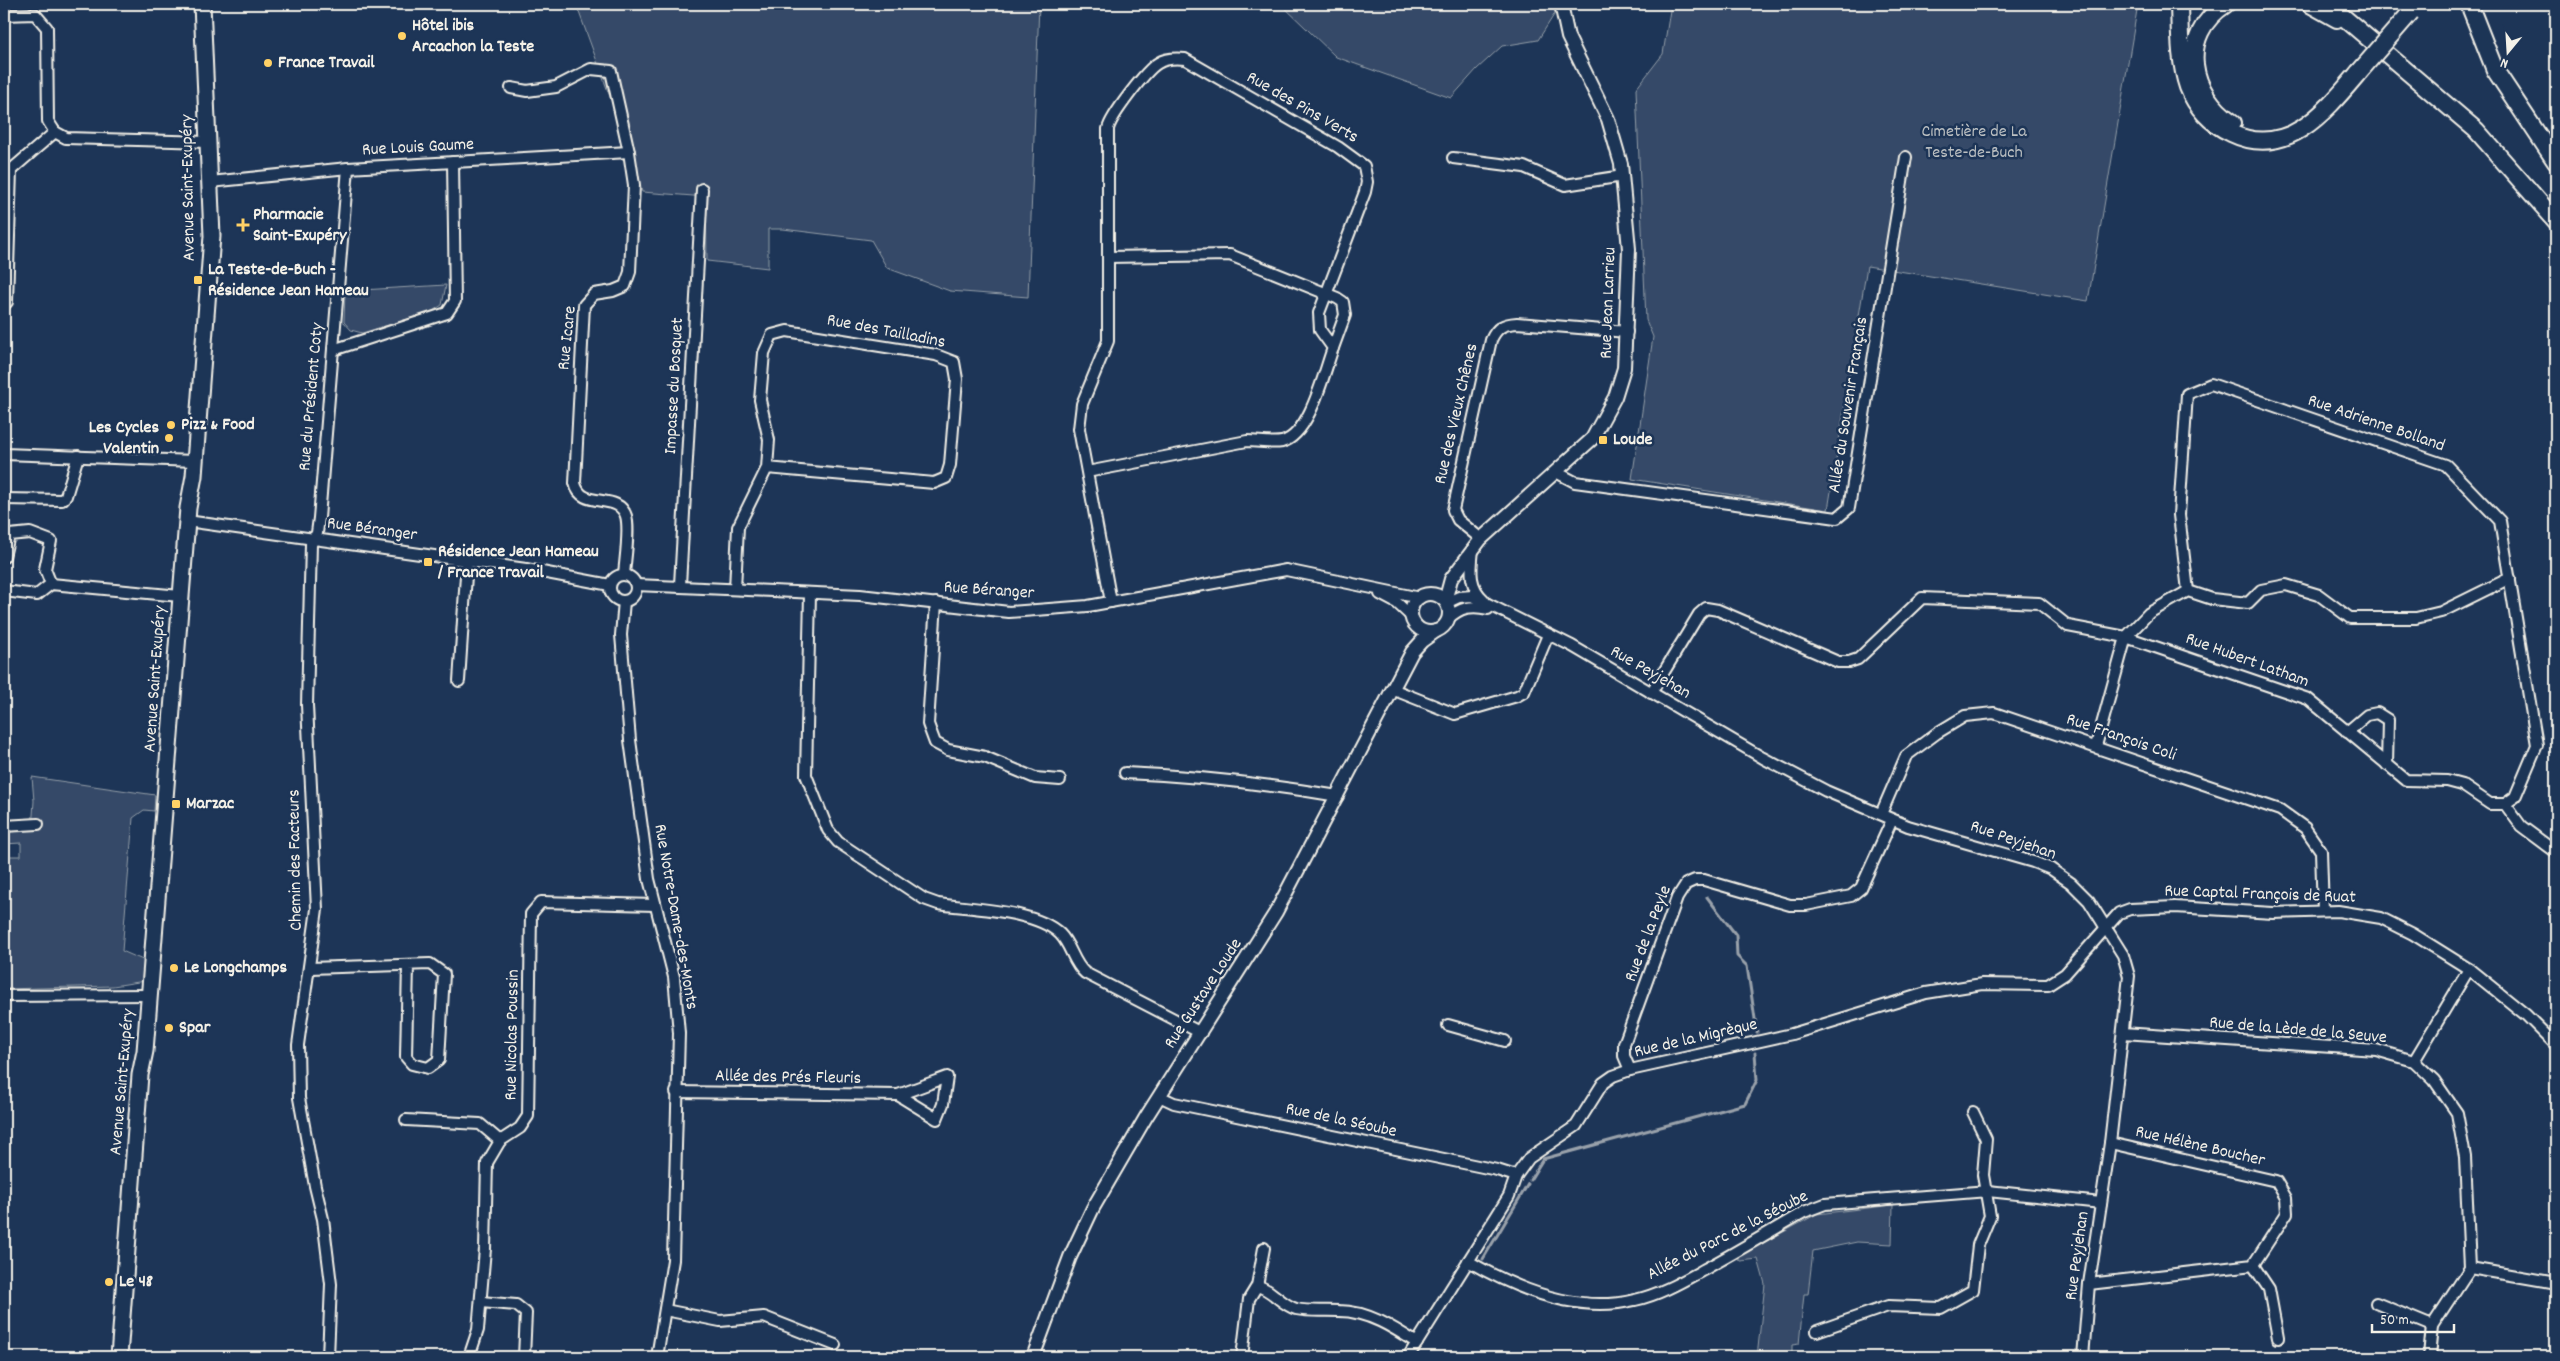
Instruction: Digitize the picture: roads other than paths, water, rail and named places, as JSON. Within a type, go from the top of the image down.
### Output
[{"type":"main road","name":"Avenue Saint-Exupéry","points":[[119,1357],[140,1075],[145,1051],[180,596],[195,461],[210,264],[210,182],[202,4]]},
{"type":"main road","points":[[2179,4],[2181,44],[2188,87],[2205,116],[2224,130],[2252,141],[2265,141],[2295,134],[2315,120],[2410,7]]},
{"type":"main road","points":[[2226,4],[2210,17],[2200,35],[2196,50],[2195,68],[2204,96],[2220,114],[2234,124],[2254,130],[2272,130],[2292,124],[2309,113],[2356,70]]},
{"type":"main road","points":[[2310,4],[2364,34]]},
{"type":"main road","points":[[2328,4],[2476,130],[2556,221]]},
{"type":"main road","points":[[2469,4],[2495,70],[2556,162]]},
{"type":"street","name":"Rue Jean Larrieu","points":[[1421,597],[1439,589],[1451,580],[1481,539],[1512,508],[1556,472],[1592,438],[1610,410],[1624,368],[1627,332],[1629,240],[1623,176],[1613,134],[1604,111],[1571,46],[1561,4]]},
{"type":"street","points":[[4,15],[35,14],[47,28],[48,122],[55,132],[66,138],[208,142]]},
{"type":"street","name":"Rue des Pins Verts","points":[[1111,602],[1079,428],[1079,417],[1082,404],[1108,341],[1107,137],[1110,122],[1153,66],[1170,58],[1185,59],[1345,152],[1364,166],[1367,182],[1365,192],[1326,294],[1318,321],[1320,330],[1333,348]]},
{"type":"street","name":"Rue Icare","points":[[511,88],[527,90],[556,87],[591,70],[611,71],[629,152],[634,202],[630,272],[624,286],[613,292],[594,294],[584,305],[575,483],[583,497],[594,501],[613,503],[624,511],[627,521],[624,575]]},
{"type":"street","points":[[4,305],[7,302],[7,170],[55,132]]},
{"type":"street","name":"Rue Louis Gaume","points":[[210,182],[348,168],[629,152]]},
{"type":"street","name":"Allée du Souvenir Français","points":[[1556,472],[1575,482],[1837,518],[1849,508],[1906,157]]},
{"type":"street","points":[[1453,158],[1524,167],[1565,185],[1623,176]]},
{"type":"street","points":[[333,350],[447,313],[455,301],[453,162]]},
{"type":"street","name":"Rue du Président Coty","points":[[314,538],[319,518],[348,168]]},
{"type":"street","name":"Impasse du Bosquet","points":[[680,586],[702,189]]},
{"type":"street","points":[[1087,472],[1247,441],[1272,443],[1294,436],[1302,426],[1310,409],[1333,348],[1345,309],[1343,302],[1326,294],[1230,255],[1108,257]]},
{"type":"street","name":"Rue des Vieux Chênes","points":[[1481,539],[1458,520],[1452,510],[1491,340],[1497,329],[1502,325],[1516,323],[1627,332]]},
{"type":"street","name":"Rue des Tailladins","points":[[735,589],[738,527],[767,468],[769,440],[760,400],[764,353],[772,335],[787,331],[936,355],[954,362],[958,379],[950,465],[946,478],[934,483],[767,468]]},
{"type":"street","name":"Rue Adrienne Bolland","points":[[2188,591],[2179,515],[2187,394],[2211,384],[2446,465],[2500,521],[2538,745],[2515,796],[2506,804]]},
{"type":"street","points":[[4,454],[195,461]]},
{"type":"street","points":[[4,499],[62,500],[66,496],[78,456]]},
{"type":"street","name":"Rue Béranger","points":[[187,520],[467,560],[610,585]]},
{"type":"street","points":[[4,557],[9,535],[30,533],[51,541],[46,569],[51,584]]},
{"type":"street","name":"Chemin des Facteurs","points":[[314,538],[311,544],[307,705],[317,909],[298,1046],[299,1098],[315,1186],[324,1219],[331,1284],[328,1357]]},
{"type":"street","name":"Rue Peyjehan","points":[[1473,549],[1471,570],[1474,589],[1501,612]]},
{"type":"street","points":[[459,681],[467,560]]},
{"type":"street","name":"Rue Béranger","points":[[636,585],[860,595],[1024,612],[1111,602],[1286,570],[1421,597]]},
{"type":"street","points":[[624,575],[630,577],[636,585],[634,595],[624,601],[613,596],[610,585],[614,578],[624,575]]},
{"type":"street","points":[[2096,746],[2126,636],[2149,613],[2188,591],[2212,599],[2248,603],[2261,590],[2286,585],[2319,595],[2350,618],[2416,618],[2441,612],[2510,578]]},
{"type":"street","name":"Rue Jean Larrieu","points":[[1445,602],[1451,580]]},
{"type":"street","points":[[4,591],[37,595],[51,584],[180,596]]},
{"type":"street","name":"Rue Béranger","points":[[1366,587],[1397,604],[1413,620]]},
{"type":"street","points":[[810,594],[806,775],[828,830],[838,842],[924,899],[938,904],[1041,921],[1064,939],[1085,973],[1200,1033]]},
{"type":"street","points":[[1434,595],[1445,602],[1449,613],[1448,619],[1446,624],[1436,631],[1423,631],[1413,620],[1413,605],[1421,597],[1434,595]]},
{"type":"street","name":"Rue Peyjehan","points":[[1445,602],[1459,597],[1472,596],[1548,635],[1782,769],[1892,820],[2045,866],[2079,890],[2106,926],[2123,955],[2129,971],[2110,1143],[2089,1284],[2083,1357]]},
{"type":"street","name":"Rue Hubert Latham","points":[[1651,693],[1699,614],[1706,608],[1718,610],[1838,662],[1849,662],[1858,659],[1922,598],[2039,603],[2068,626],[2126,636],[2308,699],[2406,780],[2447,781],[2462,785],[2490,804],[2506,804]]},
{"type":"street","name":"Rue Notre-Dame-des-Monts","points":[[624,601],[621,635],[630,740],[649,879],[675,991],[679,1033],[673,1260],[656,1357]]},
{"type":"street","points":[[936,604],[928,724],[936,743],[948,750],[985,757],[1035,778],[1060,780]]},
{"type":"street","name":"Rue Peyjehan","points":[[1448,619],[1457,611],[1472,606],[1501,612]]},
{"type":"street","name":"Rue Gustave Loude","points":[[1412,652],[1413,620]]},
{"type":"street","name":"Rue Gustave Loude","points":[[1033,1357],[1063,1273],[1083,1228],[1159,1096],[1271,920],[1338,796],[1412,652],[1422,641],[1436,631]]},
{"type":"street","points":[[1392,689],[1455,714],[1517,696],[1524,692],[1548,635]]},
{"type":"street","name":"Rue François Coli","points":[[1881,814],[1906,756],[1964,716],[1994,712],[2280,810],[2305,828],[2321,851],[2323,912]]},
{"type":"street","points":[[2347,732],[2368,715],[2378,713],[2388,720],[2387,765]]},
{"type":"street","points":[[1125,773],[1181,775],[1259,783],[1338,796]]},
{"type":"street","points":[[2506,804],[2521,826],[2556,852]]},
{"type":"street","name":"Rue de la Peyle","points":[[1630,1070],[1624,1056],[1625,1039],[1652,973],[1677,898],[1686,884],[1695,880],[1710,881],[1790,905],[1806,905],[1851,896],[1861,888],[1892,820]]},
{"type":"street","points":[[4,826],[38,824]]},
{"type":"street","name":"Rue Nicolas Poussin","points":[[469,1357],[478,1330],[481,1302],[485,1249],[487,1163],[500,1141],[520,1128],[528,1116],[531,914],[541,902],[655,905]]},
{"type":"street","name":"Rue Captal François de Ruat","points":[[2106,926],[2119,912],[2130,909],[2175,908],[2273,913],[2323,912],[2364,914],[2388,921],[2469,968],[2526,1015],[2556,1045]]},
{"type":"street","name":"Rue de la Migrèque","points":[[1408,1357],[1509,1196],[1516,1176],[1529,1158],[1576,1126],[1603,1084],[1613,1076],[1630,1070],[1792,1034],[1926,992],[1982,984],[2048,985],[2065,974],[2106,926]]},
{"type":"street","points":[[310,968],[430,964],[444,974],[439,1060],[428,1068],[412,1064],[406,1057],[408,965]]},
{"type":"street","points":[[2414,1061],[2469,968]]},
{"type":"street","points":[[4,996],[149,995]]},
{"type":"street","points":[[1448,1025],[1504,1041]]},
{"type":"street","name":"Rue de la Lède de la Seuve","points":[[2123,1033],[2376,1050],[2414,1061],[2434,1080],[2457,1112],[2465,1157],[2470,1268]]},
{"type":"street","name":"Allée des Prés Fleuris","points":[[676,1092],[898,1095],[947,1077],[944,1104],[937,1119],[898,1095]]},
{"type":"street","name":"Rue de la Séoube","points":[[1159,1096],[1174,1103],[1497,1170],[1516,1176]]},
{"type":"street","points":[[1817,1331],[1888,1306],[1941,1308],[1970,1294],[1975,1284],[1978,1245],[1990,1216],[1988,1191],[1983,1174],[1986,1139],[1973,1112]]},
{"type":"street","points":[[406,1120],[480,1124],[500,1141]]},
{"type":"street","name":"Rue Hélène Boucher","points":[[2110,1143],[2276,1180],[2286,1198],[2287,1213],[2253,1265]]},
{"type":"street","name":"Allée du Parc de la Séoube","points":[[1468,1261],[1508,1284],[1534,1292],[1580,1302],[1618,1303],[1636,1300],[1680,1283],[1804,1212],[1825,1204],[1988,1191],[2101,1202]]},
{"type":"street","points":[[1242,1357],[1249,1299],[1257,1286],[1264,1248]]},
{"type":"street","points":[[2089,1284],[2253,1265],[2269,1290],[2278,1338]]},
{"type":"street","points":[[2429,1357],[2432,1326],[2470,1268],[2556,1283]]},
{"type":"street","points":[[1257,1286],[1266,1288],[1280,1302],[1296,1309],[1320,1312],[1340,1311],[1380,1321],[1417,1343]]},
{"type":"street","points":[[481,1302],[516,1305],[526,1313],[524,1357]]},
{"type":"street","points":[[2376,1304],[2432,1326]]},
{"type":"street","points":[[665,1310],[720,1321],[764,1317],[835,1345]]},
{"type":"waterway","points":[[1707,897],[1736,935],[1737,956],[1747,966],[1757,1032]]},
{"type":"waterway","points":[[1530,1180],[1543,1159],[1745,1104],[1757,1080],[1755,1053]]},
{"type":"waterway","points":[[1483,1259],[1528,1184]]},
{"type":"place","name":"Hôtel ibis Arcachon la Teste","points":[[402,36]]},
{"type":"place","name":"France Travail","points":[[268,63]]},
{"type":"place","name":"Pharmacie Saint-Exupéry","points":[[243,225]]},
{"type":"place","name":"La Teste-de-Buch - Résidence Jean Hameau","points":[[198,280]]},
{"type":"place","name":"Pizz & Food","points":[[171,425]]},
{"type":"place","name":"Les Cycles Valentin","points":[[169,438]]},
{"type":"place","name":"Loude","points":[[1603,440]]},
{"type":"place","name":"Résidence Jean Hameau / France Travail","points":[[428,562]]},
{"type":"place","name":"Marzac","points":[[176,804]]},
{"type":"place","name":"Le Longchamps","points":[[174,968]]},
{"type":"place","name":"Spar","points":[[169,1028]]},
{"type":"place","name":"Le 48","points":[[109,1282]]},
{"type":"park label","name":"Cimetière de La Teste-de-Buch","points":[[1974,142]]}]
